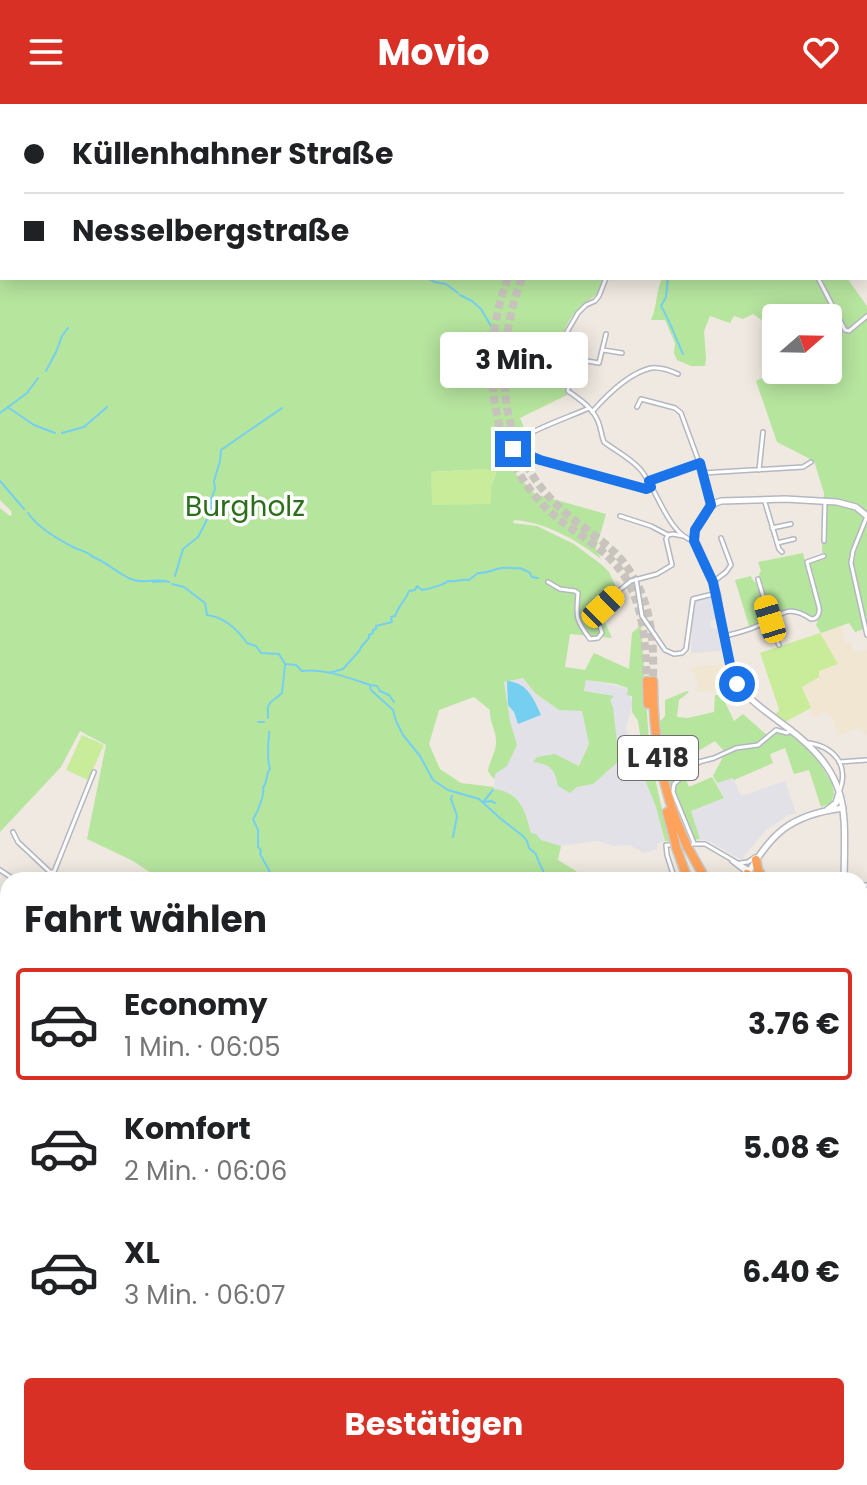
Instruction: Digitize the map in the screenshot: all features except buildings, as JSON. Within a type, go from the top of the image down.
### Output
[{"type":"highway","name":"L 418","points":[[686,872],[681,844],[661,771],[650,681],[651,745],[657,777],[667,812],[681,844],[698,872]]},
{"type":"highway","points":[[756,872],[757,857]]},
{"type":"street","points":[[605,280],[596,299],[582,308],[567,330],[568,391],[591,410],[599,422],[604,442],[631,460],[649,481],[664,510],[683,536]]},
{"type":"street","points":[[819,280],[845,330],[849,331],[867,316]]},
{"type":"street","points":[[569,358],[599,363],[606,334]]},
{"type":"street","points":[[603,350],[622,353]]},
{"type":"street","points":[[511,448],[515,442],[529,435],[591,410],[611,391],[645,371],[659,368],[678,374]]},
{"type":"street","points":[[637,407],[641,399],[679,411],[700,463],[711,505]]},
{"type":"street","points":[[759,470],[763,432]]},
{"type":"street","points":[[505,447],[598,477],[642,489],[651,487]]},
{"type":"street","points":[[703,473],[803,467],[811,462]]},
{"type":"street","points":[[649,481],[700,463]]},
{"type":"street","points":[[764,499],[782,552]]},
{"type":"street","points":[[844,872],[843,808],[829,769],[808,743],[754,700],[736,681],[731,669],[717,593],[694,541],[695,530],[711,505],[721,501],[764,499],[825,501],[850,505],[867,516],[851,563],[867,635]]},
{"type":"street","points":[[824,541],[825,501]]},
{"type":"street","points":[[620,516],[668,535],[694,541]]},
{"type":"street","points":[[772,528],[791,524]]},
{"type":"street","points":[[548,582],[560,589],[578,593],[576,616],[590,639],[598,638],[602,633],[597,617],[599,612],[621,589],[636,579],[657,574],[672,565],[666,539],[668,535]]},
{"type":"street","points":[[713,582],[731,565],[721,538]]},
{"type":"street","points":[[777,543],[794,539]]},
{"type":"street","points":[[725,636],[757,626],[788,611],[797,611],[811,619],[818,615],[819,607],[807,562],[824,556]]},
{"type":"street","points":[[636,579],[642,616],[665,650],[672,654],[682,653],[686,649],[693,599],[717,593]]},
{"type":"street","points":[[758,579],[779,645]]},
{"type":"street","points":[[681,844],[674,784],[699,762],[736,748],[758,745],[776,730],[787,733],[792,730]]},
{"type":"street","points":[[808,743],[829,749],[839,762],[842,785],[836,803],[826,811]]},
{"type":"street","points":[[817,752],[820,745]]},
{"type":"street","points":[[839,762],[867,760]]},
{"type":"street","points":[[13,832],[18,842],[50,872],[54,872],[94,772]]},
{"type":"street","points":[[740,863],[757,857],[771,839],[788,826],[806,817],[843,808]]},
{"type":"street","points":[[672,872],[667,855],[681,844],[705,844],[747,872]]},
{"type":"street","points":[[756,872],[757,857]]},
{"type":"street","points":[[729,859],[740,863],[749,872]]},
{"type":"shaded area","points":[[714,597],[718,619],[711,620],[711,628],[719,629],[723,651],[691,653],[694,603]]},
{"type":"shaded area","points":[[843,625],[844,639],[846,643],[851,642],[853,652],[867,650],[867,735],[860,727],[838,736],[833,720],[825,710],[814,718],[802,687],[818,677],[819,671],[837,664],[820,633]]},
{"type":"shaded area","points":[[725,664],[730,680],[738,690],[723,695],[697,692],[695,688],[699,686],[692,667]]},
{"type":"shaded area","points":[[523,678],[535,693],[582,710],[589,744],[579,766],[555,754],[533,762],[547,764],[554,770],[558,786],[570,793],[577,787],[593,784],[619,761],[584,691],[586,680],[628,688],[633,704],[626,728],[656,807],[665,841],[657,844],[658,849],[644,853],[629,845],[614,846],[597,841],[561,846],[541,840],[531,833],[520,803],[494,789],[495,774],[507,765],[517,745],[504,681]]},
{"type":"shaded area","points":[[733,777],[741,796],[785,781],[796,813],[766,830],[742,859],[700,839],[691,811],[724,798],[717,783]]},
{"type":"green space","name":"Burgholz","points":[[0,280],[603,280],[597,294],[581,306],[565,328],[559,365],[549,364],[549,379],[566,384],[567,395],[520,418],[527,434],[505,445],[508,449],[503,457],[535,494],[606,514],[596,549],[601,559],[549,528],[526,521],[514,520],[513,523],[537,526],[574,544],[609,572],[617,589],[600,612],[612,638],[570,634],[565,667],[585,670],[594,653],[629,669],[632,633],[641,625],[650,757],[673,842],[665,841],[642,772],[638,721],[632,712],[632,696],[627,695],[628,688],[586,680],[584,691],[614,696],[610,700],[619,761],[593,784],[577,787],[570,793],[558,786],[551,768],[533,762],[537,757],[555,754],[579,766],[589,744],[582,711],[559,710],[535,693],[523,678],[504,682],[517,745],[507,766],[495,774],[495,779],[488,771],[496,744],[490,710],[474,697],[439,710],[429,744],[440,769],[461,783],[494,787],[516,798],[524,810],[531,833],[541,840],[561,846],[558,860],[577,872],[150,872],[87,839],[106,745],[80,731],[61,767],[0,832],[0,508],[10,516],[11,511],[0,500]],"holes":[[[485,469],[496,473],[490,504],[431,472]]]},
{"type":"green space","points":[[661,280],[848,280],[867,306],[867,628],[855,632],[849,623],[821,633],[816,625],[822,610],[809,564],[824,559],[824,493],[814,461],[777,442],[756,381],[762,378],[762,384],[842,384],[842,304],[762,304],[762,320],[753,314],[743,319],[734,316],[730,323],[710,316],[704,331],[705,366],[691,366],[677,360],[675,343],[665,320],[651,320]]},
{"type":"green space","points":[[485,469],[496,472],[490,504],[432,505],[431,472]]},
{"type":"green space","points":[[803,553],[818,613],[811,617],[791,609],[771,613],[758,562]]},
{"type":"green space","points":[[751,576],[757,584],[766,616],[749,626],[735,580]]},
{"type":"green space","points":[[820,633],[838,664],[819,671],[819,677],[802,687],[811,708],[785,722],[775,714],[779,711],[778,706],[760,653]]},
{"type":"green space","points":[[687,691],[679,700],[677,717],[688,718],[714,712],[715,695],[726,695],[724,700],[734,721],[743,714],[768,736],[758,744],[725,752],[715,741],[688,757],[684,754],[676,758],[672,778],[675,784],[685,777],[689,787],[712,777],[724,798],[691,811],[700,839],[687,841],[668,784],[658,723],[665,716],[665,700]]},
{"type":"green space","points":[[778,731],[790,734],[815,756],[832,783],[834,794],[831,803],[821,807],[809,770],[794,774],[785,748],[770,754],[773,763],[734,780],[717,783],[713,776],[723,757],[740,748],[758,746]]},
{"type":"green space","points":[[82,735],[104,745],[88,780],[66,770]]},
{"type":"water","points":[[507,681],[524,688],[541,715],[518,724],[508,705]]},
{"type":"waterway","points":[[431,280],[446,284],[458,293]]},
{"type":"waterway","points":[[668,280],[666,297],[661,306],[683,354]]},
{"type":"waterway","points":[[460,295],[481,309],[491,326]]},
{"type":"waterway","points":[[46,371],[68,328]]},
{"type":"waterway","points":[[0,413],[27,393],[38,378]]},
{"type":"waterway","points":[[62,433],[84,427],[107,407]]},
{"type":"waterway","points":[[9,408],[34,425],[55,433]]},
{"type":"waterway","points":[[175,576],[183,549],[198,537],[211,512],[221,450],[282,408]]},
{"type":"waterway","points":[[0,481],[24,509]]},
{"type":"waterway","points":[[28,513],[37,524],[56,537],[89,553],[126,577],[136,581],[169,582]]},
{"type":"waterway","points":[[329,673],[343,669],[376,626],[392,622],[391,617],[395,616],[409,591],[417,586],[422,590],[505,568],[520,568],[538,578]]},
{"type":"waterway","points":[[153,582],[166,581]]},
{"type":"waterway","points":[[172,584],[184,587],[205,603],[207,615],[230,624],[261,653],[279,654],[285,664],[296,665],[302,671],[328,672],[370,685],[371,690],[393,710],[403,735],[420,756],[433,780],[448,790],[479,799],[523,836],[544,872]]},
{"type":"waterway","points":[[268,718],[269,705],[282,693],[285,665]]},
{"type":"waterway","points":[[372,685],[389,695],[394,702]]},
{"type":"waterway","points":[[258,722],[264,722]]},
{"type":"waterway","points":[[269,732],[270,769],[253,819],[258,830],[260,854],[270,872]]},
{"type":"waterway","points":[[484,801],[493,790]]},
{"type":"waterway","points":[[452,796],[457,816],[453,837]]},
{"type":"waterway","points":[[485,802],[495,803]]},
{"type":"tunnel","points":[[507,280],[493,340],[492,373],[495,405],[503,437],[515,466],[533,493],[555,516],[603,552],[627,580],[641,617],[647,681]]},
{"type":"tunnel","points":[[521,280],[507,337],[504,367],[511,427],[522,456],[537,482],[557,505],[622,560],[637,583],[650,623],[653,681]]},
{"type":"route","points":[[513,449],[540,460],[646,489],[651,487],[649,481],[700,463],[711,505],[695,530],[694,541],[717,593],[731,669],[737,684]]}]
